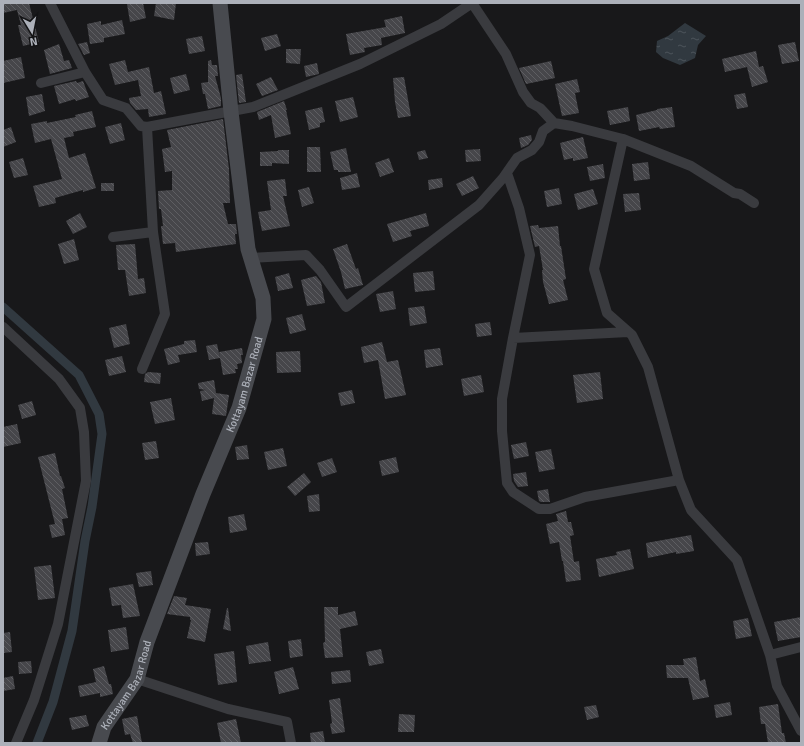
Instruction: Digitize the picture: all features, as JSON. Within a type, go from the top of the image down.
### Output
[{"type":"main road","name":"Kottayam Bazar Road","points":[[99,743],[104,727],[137,679],[147,642],[203,494],[239,408],[264,319],[263,298],[248,249],[231,112],[220,3]]},
{"type":"street","points":[[50,3],[85,72],[103,100],[126,108],[141,126],[147,127],[253,107],[360,64],[441,24],[472,3],[506,54],[523,92],[531,103],[540,108],[554,123],[572,126],[622,139],[691,166],[734,193],[740,194],[754,203]]},
{"type":"street","points":[[42,83],[85,72]]},
{"type":"street","points":[[251,258],[306,255],[320,270],[346,308],[479,204],[507,172],[517,158],[532,150],[539,142],[543,131],[554,123]]},
{"type":"street","points":[[142,369],[165,314],[153,232],[147,127]]},
{"type":"street","points":[[622,139],[594,269],[607,313],[632,335],[648,367],[678,480],[690,510],[737,560],[770,655],[777,686],[801,731]]},
{"type":"street","points":[[507,172],[519,208],[530,255],[502,399],[502,431],[507,484],[513,492],[539,509],[550,509],[585,498],[678,480]]},
{"type":"street","points":[[113,237],[153,232]]},
{"type":"street","points":[[3,326],[59,379],[80,408],[84,432],[86,474],[86,481],[58,624],[34,700],[16,743]]},
{"type":"street","points":[[513,338],[628,332]]},
{"type":"street","points":[[770,655],[801,648]]},
{"type":"street","points":[[137,679],[228,709],[287,722],[291,743]]},
{"type":"water","points":[[685,23],[706,36],[698,45],[695,58],[680,65],[663,58],[656,52],[657,41],[668,36]]},
{"type":"building","points":[[3,3],[29,3],[39,42],[23,46],[18,25],[21,25],[17,10],[3,13]]},
{"type":"building","points":[[143,3],[146,18],[130,22],[127,4]]},
{"type":"building","points":[[156,3],[176,3],[174,20],[154,16]]},
{"type":"building","points":[[402,16],[405,33],[381,38],[382,45],[364,48],[365,52],[350,55],[346,34],[386,27],[384,20]]},
{"type":"building","points":[[122,20],[125,34],[104,38],[104,42],[90,44],[87,24],[101,21],[101,25]]},
{"type":"building","points":[[277,34],[281,46],[265,51],[261,38]]},
{"type":"building","points":[[202,36],[205,51],[189,54],[186,39]]},
{"type":"building","points":[[87,42],[90,53],[84,55],[78,44]]},
{"type":"building","points":[[795,42],[799,61],[782,64],[778,45]]},
{"type":"building","points":[[59,44],[64,61],[69,60],[72,68],[50,74],[44,50]]},
{"type":"building","points":[[286,49],[301,49],[300,64],[286,63]]},
{"type":"building","points":[[756,51],[759,67],[763,66],[768,82],[752,87],[747,67],[725,72],[722,59]]},
{"type":"building","points":[[21,57],[25,78],[3,83],[3,61]]},
{"type":"building","points":[[125,60],[128,72],[149,67],[154,93],[161,91],[166,114],[149,117],[148,109],[136,110],[130,103],[129,98],[141,96],[138,80],[115,85],[109,64]]},
{"type":"building","points":[[211,60],[212,65],[217,65],[218,76],[215,76],[221,98],[221,106],[208,109],[201,83],[208,82],[208,61]]},
{"type":"building","points":[[551,61],[555,78],[526,84],[519,68]]},
{"type":"building","points":[[317,63],[319,74],[306,77],[304,66]]},
{"type":"building","points":[[186,74],[190,90],[174,94],[170,78]]},
{"type":"building","points":[[242,74],[246,102],[239,103],[236,75]]},
{"type":"building","points":[[271,77],[278,90],[262,96],[256,84]]},
{"type":"building","points":[[404,77],[411,116],[398,118],[393,78]]},
{"type":"building","points":[[577,79],[580,92],[575,93],[579,113],[562,116],[555,84]]},
{"type":"building","points":[[76,81],[77,83],[83,81],[89,97],[76,101],[75,99],[59,104],[54,86]]},
{"type":"building","points":[[745,93],[748,107],[737,109],[734,95]]},
{"type":"building","points":[[42,94],[45,111],[29,116],[26,97]]},
{"type":"building","points":[[353,97],[358,117],[340,122],[335,101]]},
{"type":"building","points":[[284,101],[291,134],[275,138],[271,115],[259,120],[257,112]]},
{"type":"building","points":[[322,107],[325,122],[320,123],[320,127],[309,130],[305,111]]},
{"type":"building","points":[[628,107],[630,121],[610,125],[607,111]]},
{"type":"building","points":[[672,107],[675,127],[660,129],[659,127],[639,131],[636,115],[657,109]]},
{"type":"building","points":[[92,111],[96,127],[73,132],[74,136],[64,138],[69,158],[85,153],[96,188],[55,198],[56,203],[39,207],[33,186],[62,179],[51,139],[35,143],[31,124],[47,121],[47,123],[76,117],[75,115]]},
{"type":"building","points":[[223,119],[229,169],[230,203],[223,203],[228,224],[236,224],[236,244],[176,252],[175,243],[163,244],[161,226],[163,226],[161,209],[159,209],[158,191],[172,190],[172,171],[165,172],[162,149],[171,147],[167,130]]},
{"type":"building","points":[[121,123],[125,140],[110,144],[105,127]]},
{"type":"building","points":[[11,127],[16,142],[3,147],[3,130]]},
{"type":"building","points":[[531,135],[532,140],[528,145],[521,148],[519,138]]},
{"type":"building","points":[[583,137],[588,158],[573,161],[573,158],[564,160],[560,143]]},
{"type":"building","points":[[307,147],[320,147],[321,172],[307,172]]},
{"type":"building","points":[[346,148],[351,172],[338,172],[338,170],[334,170],[330,152]]},
{"type":"building","points":[[480,149],[481,161],[466,162],[465,150]]},
{"type":"building","points":[[289,150],[289,164],[272,163],[272,166],[260,166],[260,152]]},
{"type":"building","points":[[425,150],[428,158],[419,160],[417,152]]},
{"type":"building","points":[[23,158],[28,175],[14,178],[9,162]]},
{"type":"building","points":[[389,158],[394,172],[380,177],[375,163]]},
{"type":"building","points":[[648,162],[650,179],[634,181],[632,164]]},
{"type":"building","points":[[603,164],[605,178],[590,181],[587,167]]},
{"type":"building","points":[[357,173],[360,187],[342,190],[340,178]]},
{"type":"building","points":[[473,176],[479,188],[462,196],[456,184]]},
{"type":"building","points":[[442,178],[443,187],[429,190],[428,180]]},
{"type":"building","points":[[285,179],[287,196],[283,196],[290,226],[262,231],[258,212],[271,210],[267,181]]},
{"type":"building","points":[[101,183],[114,183],[114,191],[101,191]]},
{"type":"building","points":[[309,187],[314,203],[302,207],[298,190]]},
{"type":"building","points":[[559,188],[562,204],[547,207],[544,191]]},
{"type":"building","points":[[593,189],[598,204],[578,210],[574,194]]},
{"type":"building","points":[[639,193],[641,210],[625,212],[623,194]]},
{"type":"building","points":[[80,213],[87,227],[73,234],[66,221]]},
{"type":"building","points":[[426,213],[429,226],[410,231],[412,236],[393,242],[387,224]]},
{"type":"building","points":[[538,225],[539,228],[558,226],[566,279],[563,280],[568,300],[549,304],[543,282],[543,270],[539,246],[535,247],[530,226]]},
{"type":"building","points":[[74,239],[79,260],[64,264],[58,244]]},
{"type":"building","points":[[135,244],[138,279],[144,278],[146,293],[129,296],[125,270],[118,270],[116,245]]},
{"type":"building","points":[[347,244],[356,269],[358,268],[363,285],[345,289],[333,249]]},
{"type":"building","points":[[433,271],[435,290],[415,292],[413,273]]},
{"type":"building","points":[[289,273],[293,288],[278,291],[275,277]]},
{"type":"building","points":[[316,276],[321,282],[325,303],[307,306],[301,280]]},
{"type":"building","points":[[393,291],[396,309],[380,312],[376,294]]},
{"type":"building","points":[[424,306],[427,323],[410,326],[408,308]]},
{"type":"building","points":[[302,314],[306,330],[290,334],[286,318]]},
{"type":"building","points":[[490,322],[492,335],[477,337],[475,324]]},
{"type":"building","points":[[126,324],[130,344],[114,348],[109,328]]},
{"type":"building","points":[[195,340],[197,352],[178,355],[180,362],[168,365],[164,349],[184,344],[184,341]]},
{"type":"building","points":[[382,342],[387,362],[398,360],[406,395],[385,399],[378,360],[364,363],[361,347]]},
{"type":"building","points":[[217,344],[220,358],[209,360],[206,346]]},
{"type":"building","points":[[242,348],[242,363],[237,364],[238,369],[235,369],[236,373],[223,375],[219,352]]},
{"type":"building","points":[[440,348],[443,365],[426,368],[424,350]]},
{"type":"building","points":[[300,351],[301,372],[277,373],[276,352]]},
{"type":"building","points":[[122,356],[126,372],[109,376],[105,360]]},
{"type":"building","points":[[148,372],[161,373],[160,384],[144,382],[145,374]]},
{"type":"building","points":[[600,372],[603,399],[577,403],[573,375]]},
{"type":"building","points":[[481,375],[484,392],[464,396],[461,379]]},
{"type":"building","points":[[214,380],[216,393],[229,395],[226,416],[212,414],[214,398],[202,401],[200,391],[206,390],[199,389],[198,383]]},
{"type":"building","points":[[352,390],[355,403],[341,406],[338,393]]},
{"type":"building","points":[[171,398],[175,420],[155,424],[150,402]]},
{"type":"building","points":[[32,401],[36,415],[22,419],[18,405]]},
{"type":"building","points":[[17,424],[21,443],[3,447],[3,427]]},
{"type":"building","points":[[156,441],[159,458],[145,460],[142,443]]},
{"type":"building","points":[[526,442],[529,456],[514,459],[511,445]]},
{"type":"building","points":[[247,445],[249,459],[237,460],[235,447]]},
{"type":"building","points":[[283,448],[287,466],[268,470],[264,452]]},
{"type":"building","points":[[551,449],[555,469],[539,472],[535,452]]},
{"type":"building","points":[[55,453],[60,476],[65,488],[62,489],[68,518],[62,519],[65,535],[52,538],[49,525],[55,524],[38,457]]},
{"type":"building","points":[[396,457],[399,472],[382,476],[379,461]]},
{"type":"building","points":[[332,458],[337,472],[322,477],[317,463]]},
{"type":"building","points":[[526,472],[528,486],[518,487],[514,481],[513,474]]},
{"type":"building","points":[[304,473],[311,482],[295,496],[287,487]]},
{"type":"building","points":[[548,489],[550,502],[539,501],[537,491]]},
{"type":"building","points":[[319,494],[320,511],[309,512],[307,496]]},
{"type":"building","points":[[566,511],[568,522],[571,522],[574,535],[570,536],[574,562],[579,561],[581,580],[566,582],[559,542],[550,544],[546,524],[558,521],[556,514]]},
{"type":"building","points":[[244,514],[247,530],[230,533],[228,517]]},
{"type":"building","points":[[691,535],[694,551],[676,554],[676,552],[648,558],[646,543]]},
{"type":"building","points":[[208,542],[210,554],[196,556],[195,543]]},
{"type":"building","points":[[630,549],[634,569],[599,577],[596,559],[617,555],[616,552]]},
{"type":"building","points":[[51,565],[55,598],[38,600],[34,567]]},
{"type":"building","points":[[151,571],[153,585],[139,587],[136,573]]},
{"type":"building","points":[[133,584],[140,616],[123,618],[121,605],[112,606],[109,588]]},
{"type":"building","points":[[174,596],[187,598],[185,605],[211,609],[205,642],[187,638],[191,620],[190,617],[167,614]]},
{"type":"building","points":[[324,607],[338,607],[338,615],[355,611],[358,625],[340,629],[343,657],[325,658],[323,643],[325,642]]},
{"type":"building","points":[[228,608],[231,631],[223,629]]},
{"type":"building","points":[[801,617],[801,637],[778,641],[774,622]]},
{"type":"building","points":[[748,618],[752,636],[736,639],[733,621]]},
{"type":"building","points":[[126,627],[129,649],[111,652],[108,630]]},
{"type":"building","points":[[10,632],[12,652],[3,653],[3,633]]},
{"type":"building","points":[[301,639],[303,656],[290,658],[288,641]]},
{"type":"building","points":[[268,642],[271,661],[249,664],[246,646]]},
{"type":"building","points":[[381,649],[384,663],[369,666],[366,652]]},
{"type":"building","points":[[234,651],[237,682],[218,685],[214,654]]},
{"type":"building","points":[[696,657],[700,681],[705,679],[709,697],[693,700],[688,678],[667,678],[666,665],[684,665],[683,659]]},
{"type":"building","points":[[31,661],[32,673],[19,674],[18,662]]},
{"type":"building","points":[[104,666],[113,694],[100,697],[100,693],[80,697],[78,686],[96,682],[93,669]]},
{"type":"building","points":[[293,667],[299,689],[279,694],[274,672]]},
{"type":"building","points":[[350,670],[351,682],[332,684],[331,672]]},
{"type":"building","points":[[13,676],[15,689],[3,691],[3,678]]},
{"type":"building","points":[[340,698],[345,732],[332,734],[329,700]]},
{"type":"building","points":[[730,702],[732,715],[716,718],[714,705]]},
{"type":"building","points":[[778,704],[782,733],[784,733],[786,743],[768,743],[765,724],[761,724],[759,707]]},
{"type":"building","points":[[596,705],[599,717],[587,720],[584,707]]},
{"type":"building","points":[[399,714],[415,715],[414,732],[398,732]]},
{"type":"building","points":[[86,715],[89,726],[72,730],[69,718]]},
{"type":"building","points":[[137,716],[142,743],[133,743],[130,734],[125,735],[122,719]]},
{"type":"building","points":[[236,719],[241,743],[221,743],[217,723]]},
{"type":"building","points":[[323,731],[325,743],[311,743],[310,733]]},
{"type":"waterway","points":[[3,307],[79,375],[99,414],[102,434],[72,631],[53,702],[37,743]]}]
